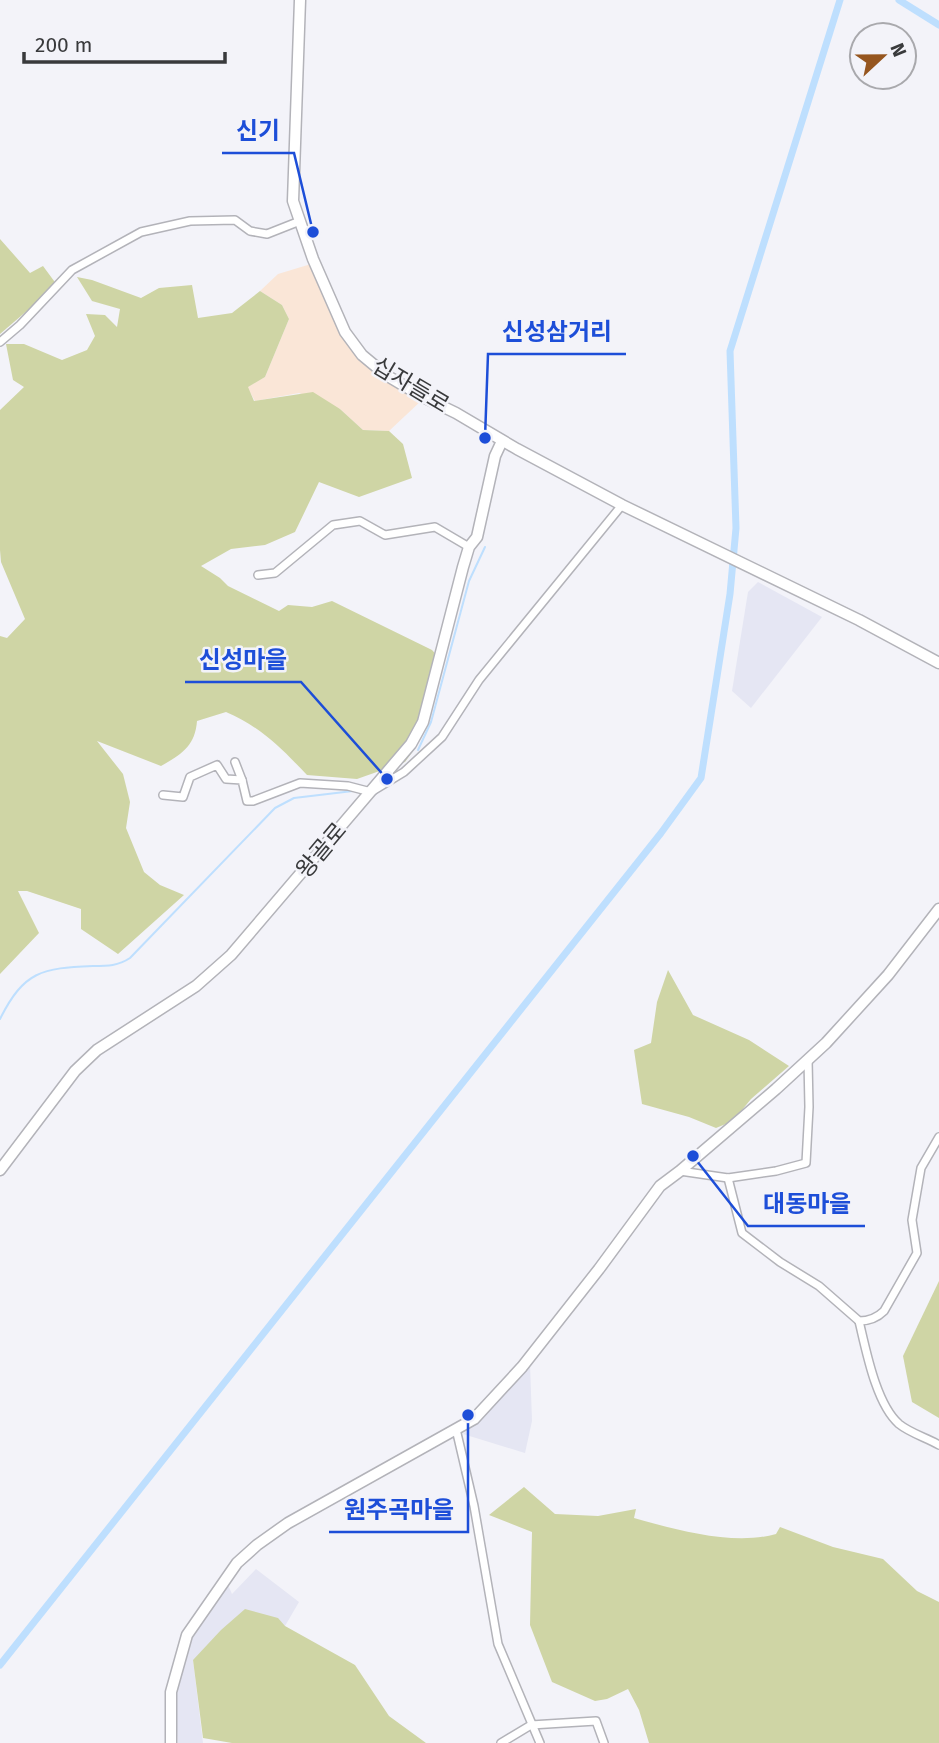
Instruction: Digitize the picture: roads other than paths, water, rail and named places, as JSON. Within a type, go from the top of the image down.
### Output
[{"type":"street","name":"십자들로","points":[[300,0],[293,201],[313,259],[345,332],[362,355],[386,375],[502,441],[622,505],[859,620],[939,663]]},
{"type":"street","points":[[0,342],[20,325],[72,270],[141,232],[190,220],[235,220],[250,230],[267,234],[300,221]]},
{"type":"street","name":"왕골로","points":[[0,1170],[75,1071],[97,1050],[196,986],[231,955],[411,744],[423,722],[469,547],[477,537],[495,456],[502,441]]},
{"type":"street","points":[[235,762],[247,801],[300,783],[348,786],[371,792],[404,772],[442,737],[479,680],[622,505]]},
{"type":"street","points":[[258,575],[275,573],[333,524],[360,522],[385,535],[435,527],[469,547]]},
{"type":"street","points":[[163,794],[183,797],[190,777],[217,765],[226,779],[242,780]]},
{"type":"street","points":[[171,1743],[172,1692],[187,1635],[217,1588],[237,1563],[288,1522],[474,1419],[506,1385],[599,1269],[660,1186],[808,1060],[888,975],[939,909]]},
{"type":"street","points":[[680,1171],[728,1178],[806,1163],[808,1060]]},
{"type":"street","points":[[859,1321],[877,1318],[884,1311],[917,1253],[912,1220],[921,1168],[939,1137]]},
{"type":"street","points":[[728,1178],[742,1233],[780,1262],[819,1286],[859,1321],[873,1377],[884,1402],[899,1424],[939,1445]]},
{"type":"street","points":[[456,1429],[474,1506],[498,1644],[540,1743]]},
{"type":"street","points":[[500,1743],[531,1725],[596,1721],[604,1743]]},
{"type":"waterway","points":[[0,1665],[661,833],[701,778],[730,594],[736,528],[730,351],[840,0]]},
{"type":"waterway","points":[[899,0],[939,25]]},
{"type":"waterway","points":[[418,750],[431,722],[469,581],[485,547]]},
{"type":"waterway","points":[[0,1019],[17,991],[36,975],[60,968],[113,965],[130,958],[275,808],[294,798],[353,791]]},
{"type":"place","name":"신기","points":[[313,232]]},
{"type":"place","name":"신성삼거리","points":[[485,438]]},
{"type":"place","name":"신성마을","points":[[387,779]]},
{"type":"place","name":"대동마을","points":[[693,1156]]},
{"type":"place","name":"원주곡마을","points":[[468,1415]]}]
